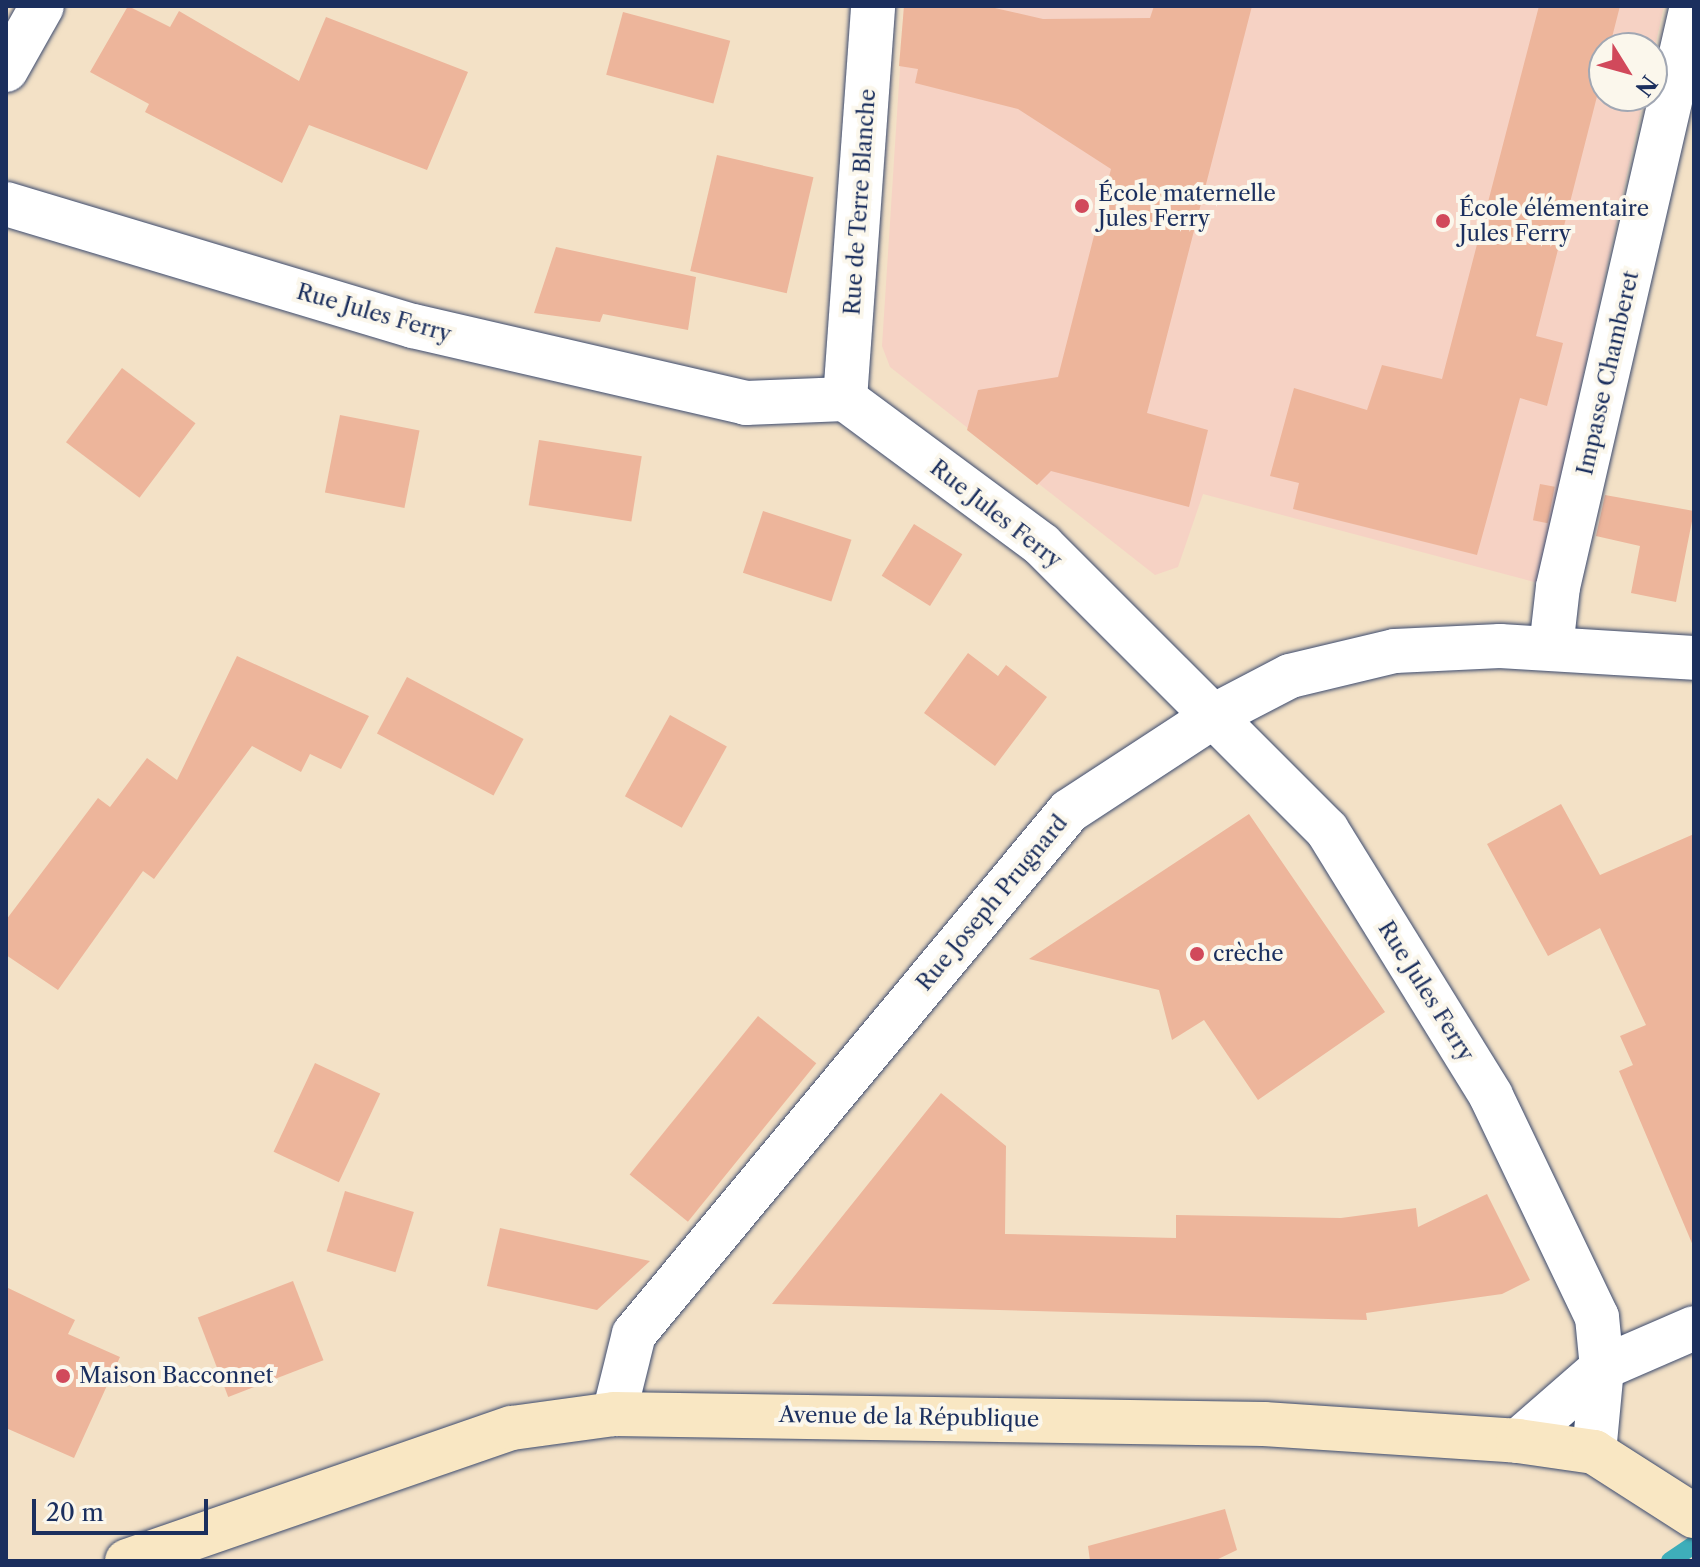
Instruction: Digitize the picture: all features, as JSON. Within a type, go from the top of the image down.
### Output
[{"type":"street","points":[[6,70],[42,6]]},
{"type":"street","name":"Rue de Terre Blanche","points":[[845,399],[873,6]]},
{"type":"street","name":"Impasse Chamberet","points":[[1551,648],[1558,587],[1692,6]]},
{"type":"street","name":"Rue Jules Ferry","points":[[6,204],[428,330],[746,403],[845,399],[1042,545],[1217,714],[1327,830],[1491,1096],[1597,1317],[1602,1368],[1594,1452]]},
{"type":"street","name":"Rue Joseph Prugnard","points":[[614,1414],[634,1334],[1069,811],[1217,714],[1290,676],[1395,651],[1551,648],[1694,658]]},
{"type":"street","points":[[1518,1441],[1602,1368],[1694,1328]]},
{"type":"street","name":"Avenue de la République","points":[[127,1561],[512,1428],[614,1414],[1264,1424],[1518,1441],[1594,1452],[1694,1516]]},
{"type":"shaded area","points":[[904,6],[1664,6],[1658,32],[1588,32],[1588,112],[1641,112],[1538,583],[1203,494],[1178,567],[1155,575],[890,367],[882,346]]},
{"type":"building","points":[[128,6],[170,27],[179,11],[299,81],[326,17],[468,72],[427,170],[309,125],[282,183],[145,112],[149,104],[90,72]]},
{"type":"building","points":[[904,6],[986,6],[1043,19],[1150,18],[1154,6],[1252,6],[1147,413],[1208,430],[1189,507],[1051,471],[1037,485],[967,430],[978,390],[1058,377],[1111,169],[1018,109],[915,83],[918,69],[899,66]]},
{"type":"building","points":[[1539,6],[1620,6],[1613,32],[1588,32],[1588,112],[1593,112],[1536,336],[1563,343],[1547,406],[1520,398],[1477,555],[1293,509],[1299,483],[1270,476],[1294,388],[1367,410],[1382,365],[1442,379]]},
{"type":"building","points":[[623,12],[730,41],[713,104],[606,75]]},
{"type":"building","points":[[717,155],[813,177],[787,293],[690,271]]},
{"type":"building","points":[[556,247],[696,277],[688,330],[603,314],[600,322],[534,313]]},
{"type":"building","points":[[122,368],[195,423],[140,498],[66,442]]},
{"type":"building","points":[[340,415],[420,430],[404,508],[325,493]]},
{"type":"building","points":[[539,440],[642,456],[631,521],[529,505]]},
{"type":"building","points":[[1540,484],[1555,487],[1548,523],[1533,520]]},
{"type":"building","points":[[1605,495],[1694,511],[1676,602],[1631,593],[1640,546],[1596,536]]},
{"type":"building","points":[[763,511],[851,540],[831,602],[743,573]]},
{"type":"building","points":[[914,524],[962,554],[930,606],[882,576]]},
{"type":"building","points":[[968,653],[998,676],[1006,665],[1047,697],[995,766],[924,713]]},
{"type":"building","points":[[237,656],[369,716],[341,769],[310,754],[301,772],[252,746],[154,879],[143,871],[58,990],[6,955],[6,920],[98,798],[110,807],[147,758],[177,780]]},
{"type":"building","points":[[407,677],[524,739],[494,795],[377,734]]},
{"type":"building","points":[[670,715],[727,747],[682,828],[625,796]]},
{"type":"building","points":[[1561,804],[1600,875],[1694,834],[1694,1248],[1619,1071],[1633,1065],[1620,1036],[1646,1025],[1600,928],[1548,956],[1487,844]]},
{"type":"building","name":"crèche","points":[[1249,814],[1385,1012],[1258,1100],[1204,1020],[1172,1040],[1159,990],[1029,959]]},
{"type":"building","points":[[758,1016],[816,1063],[688,1222],[630,1175]]},
{"type":"building","points":[[315,1063],[380,1093],[339,1182],[274,1152]]},
{"type":"building","points":[[941,1093],[1006,1146],[1005,1234],[1176,1238],[1176,1215],[1341,1218],[1416,1208],[1418,1227],[1487,1194],[1530,1280],[1502,1294],[1366,1313],[1367,1320],[772,1304]]},
{"type":"building","points":[[345,1191],[414,1212],[395,1272],[327,1251]]},
{"type":"building","points":[[500,1228],[650,1261],[597,1310],[487,1286]]},
{"type":"building","points":[[293,1281],[323,1360],[228,1397],[198,1318]]},
{"type":"building","name":"Maison Bacconnet","points":[[6,1287],[75,1320],[68,1334],[120,1357],[74,1458],[6,1428]]},
{"type":"building","points":[[1225,1509],[1237,1550],[1214,1561],[1090,1561],[1088,1546]]},
{"type":"waterway","points":[[1670,1561],[1694,1545]]},
{"type":"place","name":"École maternelle Jules Ferry","points":[[1082,206]]},
{"type":"place","name":"École élémentaire Jules Ferry","points":[[1443,221]]},
{"type":"place","name":"crèche","points":[[1197,954]]},
{"type":"place","name":"Maison Bacconnet","points":[[63,1376]]}]
